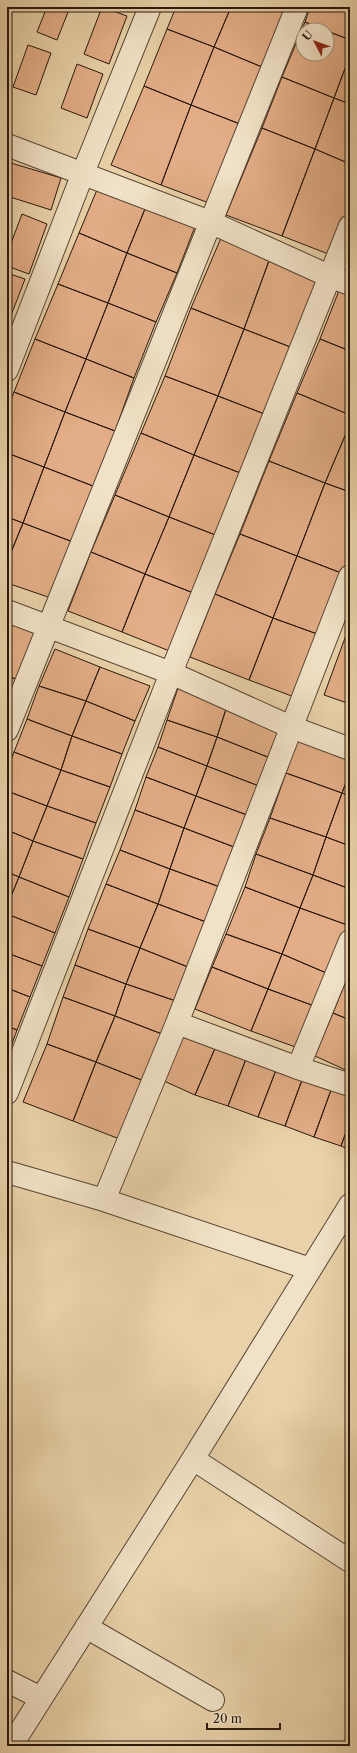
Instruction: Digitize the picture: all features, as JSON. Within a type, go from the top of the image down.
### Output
[{"type":"street","points":[[7,370],[83,173],[150,7]]},
{"type":"street","points":[[7,730],[297,7]]},
{"type":"street","points":[[7,145],[210,222],[350,284]]},
{"type":"street","points":[[7,1093],[171,673],[350,226]]},
{"type":"street","points":[[104,1200],[177,1023],[350,576]]},
{"type":"street","points":[[7,611],[171,673],[291,727],[350,749]]},
{"type":"street","points":[[298,1068],[350,941]]},
{"type":"street","points":[[177,1023],[298,1068],[350,1085]]},
{"type":"street","points":[[7,1172],[104,1200],[310,1269]]},
{"type":"street","points":[[11,1746],[193,1459],[350,1204]]},
{"type":"street","points":[[193,1459],[350,1561]]},
{"type":"street","points":[[86,1627],[212,1700]]},
{"type":"street","points":[[7,1681],[41,1698]]},
{"type":"building","points":[[47,7],[70,7],[57,40],[37,32]]},
{"type":"building","points":[[102,7],[127,16],[109,64],[84,54]]},
{"type":"building","points":[[176,7],[231,7],[214,47],[167,29]]},
{"type":"building","points":[[231,7],[277,7],[286,10],[262,67],[214,47]]},
{"type":"building","points":[[310,7],[350,7],[350,40],[335,34],[335,22],[305,22]]},
{"type":"building","points":[[167,29],[214,47],[191,105],[144,86]]},
{"type":"building","points":[[335,34],[350,40],[350,55],[334,98],[282,77],[295,46],[295,62],[335,62]]},
{"type":"building","points":[[28,45],[51,53],[36,95],[13,87]]},
{"type":"building","points":[[214,47],[262,67],[240,124],[191,105]]},
{"type":"building","points":[[350,55],[350,104],[334,98]]},
{"type":"building","points":[[77,64],[103,74],[87,118],[61,108]]},
{"type":"building","points":[[282,77],[334,98],[315,149],[262,128]]},
{"type":"building","points":[[144,86],[191,105],[161,185],[111,165]]},
{"type":"building","points":[[334,98],[350,104],[350,164],[315,149]]},
{"type":"building","points":[[191,105],[240,124],[209,203],[161,185]]},
{"type":"building","points":[[262,128],[315,149],[282,236],[226,215]]},
{"type":"building","points":[[315,149],[350,164],[350,206],[331,255],[282,236]]},
{"type":"building","points":[[11,163],[61,178],[51,210],[7,196],[7,175]]},
{"type":"building","points":[[99,185],[147,204],[127,253],[79,233]]},
{"type":"building","points":[[147,204],[196,224],[177,273],[127,253]]},
{"type":"building","points":[[22,214],[47,224],[29,274],[7,266],[7,254]]},
{"type":"building","points":[[79,233],[127,253],[108,303],[58,284]]},
{"type":"building","points":[[221,238],[270,258],[244,329],[191,308]]},
{"type":"building","points":[[127,253],[177,273],[156,322],[108,303]]},
{"type":"building","points":[[270,258],[320,277],[293,348],[244,329]]},
{"type":"building","points":[[7,273],[25,279],[7,326]]},
{"type":"building","points":[[58,284],[108,303],[86,359],[35,339]]},
{"type":"building","points":[[340,288],[350,291],[350,351],[320,339]]},
{"type":"building","points":[[108,303],[156,322],[134,378],[86,359]]},
{"type":"building","points":[[191,308],[244,329],[218,396],[165,376]]},
{"type":"building","points":[[244,329],[293,348],[267,415],[218,396]]},
{"type":"building","points":[[35,339],[86,359],[65,412],[14,392]]},
{"type":"building","points":[[320,339],[350,351],[350,415],[297,393]]},
{"type":"building","points":[[86,359],[134,378],[115,431],[65,412]]},
{"type":"building","points":[[165,376],[218,396],[194,455],[141,433]]},
{"type":"building","points":[[14,392],[65,412],[44,467],[7,453],[7,410]]},
{"type":"building","points":[[297,393],[350,415],[350,424],[325,483],[269,461]]},
{"type":"building","points":[[218,396],[267,415],[243,474],[194,455]]},
{"type":"building","points":[[65,412],[115,431],[93,486],[44,467]]},
{"type":"building","points":[[350,424],[350,492],[325,483]]},
{"type":"building","points":[[141,433],[194,455],[169,517],[115,495]]},
{"type":"building","points":[[7,453],[44,467],[23,523],[7,517]]},
{"type":"building","points":[[194,455],[243,474],[218,536],[169,517]]},
{"type":"building","points":[[269,461],[325,483],[297,556],[240,534]]},
{"type":"building","points":[[44,467],[93,486],[73,542],[23,523]]},
{"type":"building","points":[[325,483],[350,492],[350,558],[344,574],[297,556]]},
{"type":"building","points":[[115,495],[169,517],[145,574],[91,552]]},
{"type":"building","points":[[7,517],[23,523],[7,562]]},
{"type":"building","points":[[169,517],[218,536],[196,594],[145,574]]},
{"type":"building","points":[[23,523],[73,542],[51,598],[7,583],[7,562]]},
{"type":"building","points":[[240,534],[297,556],[273,618],[215,594]]},
{"type":"building","points":[[91,552],[145,574],[122,632],[68,611]]},
{"type":"building","points":[[297,556],[344,574],[320,635],[273,618]]},
{"type":"building","points":[[145,574],[196,594],[172,652],[122,632]]},
{"type":"building","points":[[215,594],[273,618],[249,680],[190,657]]},
{"type":"building","points":[[273,618],[320,635],[297,698],[249,680]]},
{"type":"building","points":[[7,619],[38,631],[19,680],[7,676]]},
{"type":"building","points":[[350,624],[350,640],[345,638]]},
{"type":"building","points":[[345,638],[350,640],[350,704],[324,695]]},
{"type":"building","points":[[55,649],[100,667],[86,701],[39,686]]},
{"type":"building","points":[[100,667],[150,686],[135,721],[86,701]]},
{"type":"building","points":[[7,676],[19,680],[7,713]]},
{"type":"building","points":[[39,686],[86,701],[72,736],[27,719]]},
{"type":"building","points":[[178,688],[227,706],[217,737],[167,720]]},
{"type":"building","points":[[86,701],[135,721],[122,754],[72,736]]},
{"type":"building","points":[[227,706],[282,726],[270,758],[217,737]]},
{"type":"building","points":[[27,719],[72,736],[61,770],[14,752]]},
{"type":"building","points":[[167,720],[217,737],[207,766],[158,747]]},
{"type":"building","points":[[299,733],[350,751],[350,772],[342,793],[286,773]]},
{"type":"building","points":[[72,736],[122,754],[110,787],[61,770]]},
{"type":"building","points":[[217,737],[270,758],[259,786],[207,766]]},
{"type":"building","points":[[158,747],[207,766],[196,796],[146,777]]},
{"type":"building","points":[[14,752],[61,770],[47,806],[7,791],[7,770]]},
{"type":"building","points":[[207,766],[259,786],[247,815],[196,796]]},
{"type":"building","points":[[61,770],[110,787],[96,823],[47,806]]},
{"type":"building","points":[[350,772],[350,796],[342,793]]},
{"type":"building","points":[[286,773],[342,793],[326,837],[270,818]]},
{"type":"building","points":[[146,777],[196,796],[184,828],[135,810]]},
{"type":"building","points":[[7,791],[47,806],[33,841],[7,830]]},
{"type":"building","points":[[342,793],[350,796],[350,846],[326,837]]},
{"type":"building","points":[[196,796],[247,815],[234,847],[184,828]]},
{"type":"building","points":[[47,806],[96,823],[83,859],[33,841]]},
{"type":"building","points":[[135,810],[184,828],[170,869],[120,850]]},
{"type":"building","points":[[270,818],[326,837],[313,875],[256,854]]},
{"type":"building","points":[[184,828],[234,847],[220,887],[170,869]]},
{"type":"building","points":[[7,830],[33,841],[19,877],[7,872]]},
{"type":"building","points":[[326,837],[350,846],[350,889],[313,875]]},
{"type":"building","points":[[33,841],[83,859],[69,897],[19,877]]},
{"type":"building","points":[[120,850],[170,869],[158,904],[106,884]]},
{"type":"building","points":[[256,854],[313,875],[300,908],[245,887]]},
{"type":"building","points":[[170,869],[220,887],[206,922],[158,904]]},
{"type":"building","points":[[7,872],[19,877],[7,906]]},
{"type":"building","points":[[313,875],[350,889],[350,926],[300,908]]},
{"type":"building","points":[[19,877],[69,897],[55,933],[7,914],[7,906]]},
{"type":"building","points":[[106,884],[158,904],[140,948],[88,929]]},
{"type":"building","points":[[245,887],[300,908],[282,954],[226,934]]},
{"type":"building","points":[[158,904],[206,922],[188,967],[140,948]]},
{"type":"building","points":[[300,908],[350,926],[331,975],[282,954]]},
{"type":"building","points":[[7,914],[55,933],[42,966],[7,953]]},
{"type":"building","points":[[88,929],[140,948],[126,984],[75,965]]},
{"type":"building","points":[[226,934],[282,954],[268,989],[212,967]]},
{"type":"building","points":[[140,948],[188,967],[176,1001],[126,984]]},
{"type":"building","points":[[7,953],[42,966],[30,997],[7,988]]},
{"type":"building","points":[[282,954],[331,975],[317,1007],[268,989]]},
{"type":"building","points":[[75,965],[126,984],[115,1016],[63,997]]},
{"type":"building","points":[[212,967],[268,989],[251,1031],[195,1009]]},
{"type":"building","points":[[350,970],[350,983],[346,981]]},
{"type":"building","points":[[346,981],[350,983],[350,1020],[333,1013]]},
{"type":"building","points":[[126,984],[176,1001],[162,1034],[115,1016]]},
{"type":"building","points":[[7,988],[30,997],[17,1030],[7,1026]]},
{"type":"building","points":[[268,989],[317,1007],[301,1049],[251,1031]]},
{"type":"building","points":[[63,997],[115,1016],[96,1062],[47,1044]]},
{"type":"building","points":[[333,1013],[350,1020],[350,1072],[315,1056]]},
{"type":"building","points":[[115,1016],[162,1034],[144,1081],[96,1062]]},
{"type":"building","points":[[7,1026],[17,1030],[7,1057]]},
{"type":"building","points":[[185,1033],[216,1046],[195,1095],[164,1081]]},
{"type":"building","points":[[47,1044],[96,1062],[73,1121],[23,1102]]},
{"type":"building","points":[[216,1046],[246,1059],[228,1106],[195,1095]]},
{"type":"building","points":[[246,1059],[276,1070],[258,1117],[228,1106]]},
{"type":"building","points":[[96,1062],[144,1081],[122,1140],[73,1121]]},
{"type":"building","points":[[276,1070],[302,1080],[285,1126],[258,1117]]},
{"type":"building","points":[[302,1080],[331,1090],[314,1137],[285,1126]]},
{"type":"building","points":[[331,1090],[350,1097],[350,1121],[341,1146],[314,1137]]},
{"type":"building","points":[[350,1121],[350,1150],[341,1146]]}]
